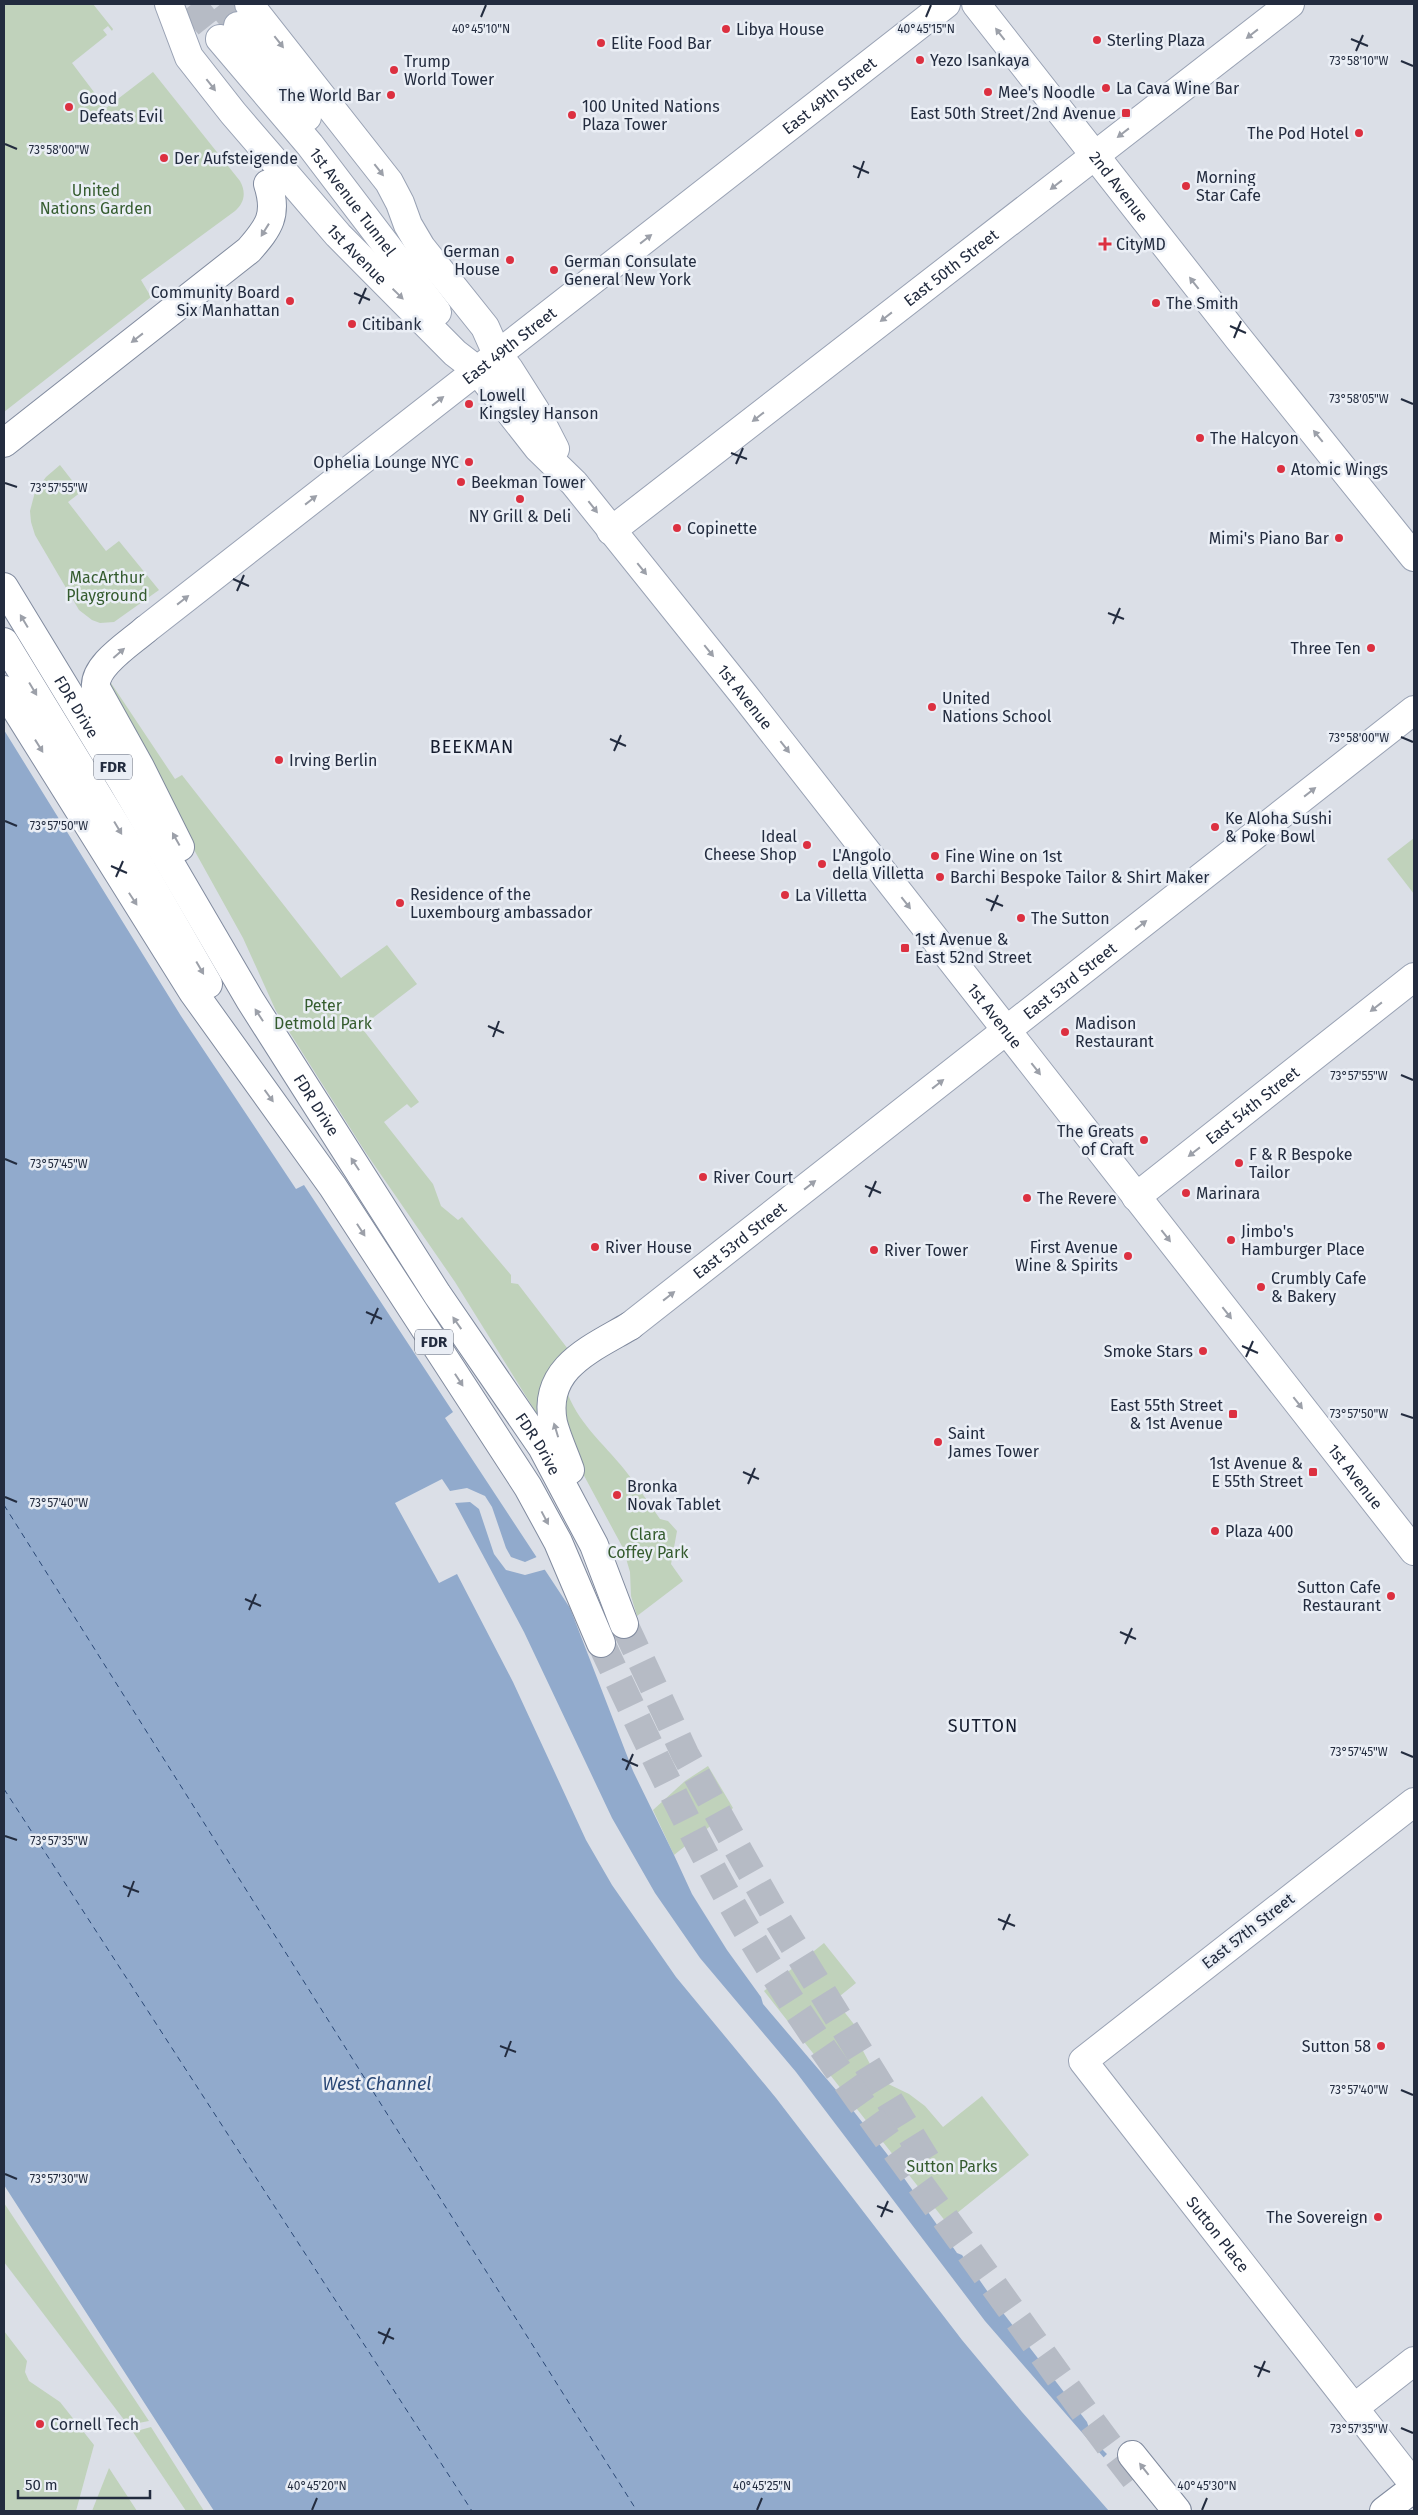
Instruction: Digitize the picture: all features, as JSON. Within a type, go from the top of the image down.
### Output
[{"type":"main road","name":"1st Avenue","points":[[169,4],[189,57],[289,180],[338,235],[455,353],[487,362]]},
{"type":"main road","name":"East 49th Street","points":[[219,949],[202,893],[189,862],[140,766],[96,688],[95,678],[102,668],[145,630],[946,4]]},
{"type":"main road","name":"2nd Avenue","points":[[976,4],[1094,156],[1414,557]]},
{"type":"main road","name":"East 50th Street","points":[[611,531],[1290,4]]},
{"type":"main road","name":"1st Avenue","points":[[235,23],[389,182],[400,203],[408,226],[421,247],[485,327],[487,362],[538,448],[574,483],[748,701],[1414,1550]]},
{"type":"main road","name":"1st Avenue Tunnel","points":[[235,23],[315,152],[460,341],[487,362]]},
{"type":"main road","points":[[4,443],[249,250],[268,226],[273,206],[268,184]]},
{"type":"main road","name":"FDR Drive","points":[[4,587],[122,781],[219,949],[437,1294],[542,1448],[585,1527],[624,1624]]},
{"type":"main road","points":[[6,645],[128,845],[198,966],[240,1056]]},
{"type":"main road","name":"FDR Drive","points":[[4,690],[188,984],[333,1187],[528,1487],[558,1542],[601,1643]]},
{"type":"main road","name":"East 53rd Street","points":[[585,1527],[572,1474],[554,1423],[553,1391],[560,1376],[574,1361],[588,1350],[630,1326],[1414,710]]},
{"type":"main road","name":"East 54th Street","points":[[1136,1197],[1414,977]]},
{"type":"main road","name":"East 57th Street","points":[[1083,2062],[1414,1802]]},
{"type":"main road","name":"Sutton Place","points":[[1083,2062],[1414,2487]]},
{"type":"main road","points":[[1354,2408],[1414,2361]]},
{"type":"main road","points":[[1132,2455],[1177,2511]]},
{"type":"main road","points":[[1384,2511],[1414,2487]]},
{"type":"main road","points":[[1398,2511],[1414,2499]]},
{"type":"green space","name":"United Nations Garden","points":[[4,4],[93,4],[113,29],[112,31],[108,26],[103,30],[107,35],[72,63],[106,108],[153,72],[240,181],[244,197],[235,211],[141,280],[151,297],[4,412]]},
{"type":"green space","name":"MacArthur Playground","points":[[60,465],[81,492],[68,502],[106,551],[119,541],[159,590],[114,622],[100,623],[92,620],[79,610],[35,535],[30,511],[35,492],[46,477]]},
{"type":"green space","name":"Peter Detmold Park","points":[[109,680],[175,779],[182,775],[341,978],[387,945],[417,984],[361,1027],[419,1102],[411,1108],[407,1104],[384,1122],[433,1184],[441,1206],[458,1220],[462,1217],[511,1275],[511,1283],[518,1284],[571,1353],[543,1390],[537,1414],[455,1282],[366,1153],[276,1011],[243,938],[107,693]]},
{"type":"green space","points":[[1414,838],[1414,894],[1387,859]]},
{"type":"green space","name":"Clara Coffey Park","points":[[566,1389],[583,1422],[629,1475],[660,1519],[668,1521],[677,1531],[671,1564],[683,1581],[637,1616],[631,1596],[630,1572],[623,1548],[574,1457],[560,1424]]},
{"type":"green space","points":[[708,1766],[733,1808],[674,1855],[653,1810],[685,1781]]},
{"type":"green space","name":"Sutton Parks","points":[[824,1943],[856,1983],[835,2000],[860,2032],[862,2049],[878,2079],[909,2094],[925,2106],[943,2127],[982,2096],[1029,2155],[946,2222],[764,1991]]},
{"type":"green space","points":[[4,2203],[149,2421],[128,2425],[4,2262]]},
{"type":"green space","name":"Cornell Tech","points":[[4,2331],[27,2361],[25,2372],[29,2381],[60,2402],[94,2445],[76,2511],[4,2511]]},
{"type":"green space","points":[[151,2427],[204,2511],[186,2511],[133,2432]]},
{"type":"green space","points":[[109,2468],[137,2511],[92,2511]]},
{"type":"water","name":"West Channel","points":[[4,730],[181,1016],[296,1189],[304,1185],[453,1412],[445,1418],[570,1608],[633,1771],[692,1894],[727,1950],[761,1997],[763,2004],[848,2104],[887,2154],[957,2253],[962,2255],[997,2305],[1087,2422],[1093,2440],[1107,2454],[1103,2458],[1138,2511],[214,2511],[4,2185]]},
{"type":"pier","points":[[442,1479],[450,1491],[467,1488],[485,1496],[492,1507],[511,1557],[525,1562],[539,1556],[547,1569],[525,1575],[506,1570],[494,1554],[479,1509],[470,1502],[455,1503],[524,1632],[612,1818],[655,1893],[700,1958],[796,2072],[985,2321],[1112,2467],[1141,2511],[1109,2511],[1022,2412],[962,2340],[776,2098],[676,1977],[612,1885],[586,1840],[513,1682],[457,1574],[439,1583],[395,1503]]},
{"type":"ferry route","points":[[4,1505],[637,2511]]},
{"type":"ferry route","points":[[4,1789],[472,2511]]},
{"type":"tunnel","points":[[192,4],[220,39]]},
{"type":"tunnel","points":[[221,4],[238,26]]},
{"type":"tunnel","points":[[624,1624],[685,1754],[740,1853],[779,1922],[933,2171]]},
{"type":"tunnel","points":[[601,1643],[652,1751],[725,1892],[800,2015],[859,2100],[1080,2406],[1142,2488]]},
{"type":"place","name":"Libya House","points":[[726,29]]},
{"type":"place","name":"Sterling Plaza","points":[[1097,40]]},
{"type":"place","name":"Elite Food Bar","points":[[601,43]]},
{"type":"place","name":"Yezo Isankaya","points":[[920,60]]},
{"type":"place","name":"Trump World Tower","points":[[394,70]]},
{"type":"place","name":"La Cava Wine Bar","points":[[1106,88]]},
{"type":"place","name":"Mee's Noodle","points":[[988,92]]},
{"type":"place","name":"The World Bar","points":[[391,95]]},
{"type":"place","name":"Good Defeats Evil","points":[[69,107]]},
{"type":"place","name":"East 50th Street/2nd Avenue","points":[[1126,113]]},
{"type":"place","name":"100 United Nations Plaza Tower","points":[[572,115]]},
{"type":"place","name":"The Pod Hotel","points":[[1359,133]]},
{"type":"place","name":"Der Aufsteigende","points":[[164,158]]},
{"type":"place","name":"Morning Star Cafe","points":[[1186,186]]},
{"type":"place","name":"CityMD","points":[[1105,244]]},
{"type":"place","name":"German House","points":[[510,260]]},
{"type":"place","name":"German Consulate General New York","points":[[554,270]]},
{"type":"place","name":"Community Board Six Manhattan","points":[[290,301]]},
{"type":"place","name":"The Smith","points":[[1156,303]]},
{"type":"place","name":"Citibank","points":[[352,324]]},
{"type":"place","name":"Lowell Kingsley Hanson","points":[[469,404]]},
{"type":"place","name":"The Halcyon","points":[[1200,438]]},
{"type":"place","name":"Ophelia Lounge NYC","points":[[469,462]]},
{"type":"place","name":"Atomic Wings","points":[[1281,469]]},
{"type":"place","name":"Beekman Tower","points":[[461,482]]},
{"type":"place","name":"NY Grill & Deli","points":[[520,499]]},
{"type":"place","name":"Copinette","points":[[677,528]]},
{"type":"place","name":"Mimi's Piano Bar","points":[[1339,538]]},
{"type":"place","name":"Three Ten","points":[[1371,648]]},
{"type":"place","name":"United Nations School","points":[[932,707]]},
{"type":"place","name":"Irving Berlin","points":[[279,760]]},
{"type":"place","name":"Ke Aloha Sushi & Poke Bowl","points":[[1215,827]]},
{"type":"place","name":"Ideal Cheese Shop","points":[[807,845]]},
{"type":"place","name":"Fine Wine on 1st","points":[[935,856]]},
{"type":"place","name":"L'Angolo della Villetta","points":[[822,864]]},
{"type":"place","name":"Barchi Bespoke Tailor & Shirt Maker","points":[[940,877]]},
{"type":"place","name":"La Villetta","points":[[785,895]]},
{"type":"place","name":"Residence of the Luxembourg ambassador","points":[[400,903]]},
{"type":"place","name":"The Sutton","points":[[1021,918]]},
{"type":"place","name":"1st Avenue & East 52nd Street","points":[[905,948]]},
{"type":"place","name":"Madison Restaurant","points":[[1065,1032]]},
{"type":"place","name":"The Greats of Craft","points":[[1144,1140]]},
{"type":"place","name":"F & R Bespoke Tailor","points":[[1239,1163]]},
{"type":"place","name":"River Court","points":[[703,1177]]},
{"type":"place","name":"Marinara","points":[[1186,1193]]},
{"type":"place","name":"The Revere","points":[[1027,1198]]},
{"type":"place","name":"Jimbo's Hamburger Place","points":[[1231,1240]]},
{"type":"place","name":"River House","points":[[595,1247]]},
{"type":"place","name":"River Tower","points":[[874,1250]]},
{"type":"place","name":"First Avenue Wine & Spirits","points":[[1128,1256]]},
{"type":"place","name":"Crumbly Cafe & Bakery","points":[[1261,1287]]},
{"type":"place","name":"Smoke Stars","points":[[1203,1351]]},
{"type":"place","name":"East 55th Street & 1st Avenue","points":[[1233,1414]]},
{"type":"place","name":"Saint James Tower","points":[[938,1442]]},
{"type":"place","name":"1st Avenue & E 55th Street","points":[[1313,1472]]},
{"type":"place","name":"Bronka Novak Tablet","points":[[617,1495]]},
{"type":"place","name":"Plaza 400","points":[[1215,1531]]},
{"type":"place","name":"Sutton Cafe Restaurant","points":[[1391,1596]]},
{"type":"place","name":"Sutton 58","points":[[1381,2046]]},
{"type":"place","name":"The Sovereign","points":[[1378,2217]]},
{"type":"place","name":"Cornell Tech","points":[[40,2424]]},
{"type":"district","name":"BEEKMAN","points":[[472,747]]},
{"type":"district","name":"SUTTON","points":[[983,1726]]}]
